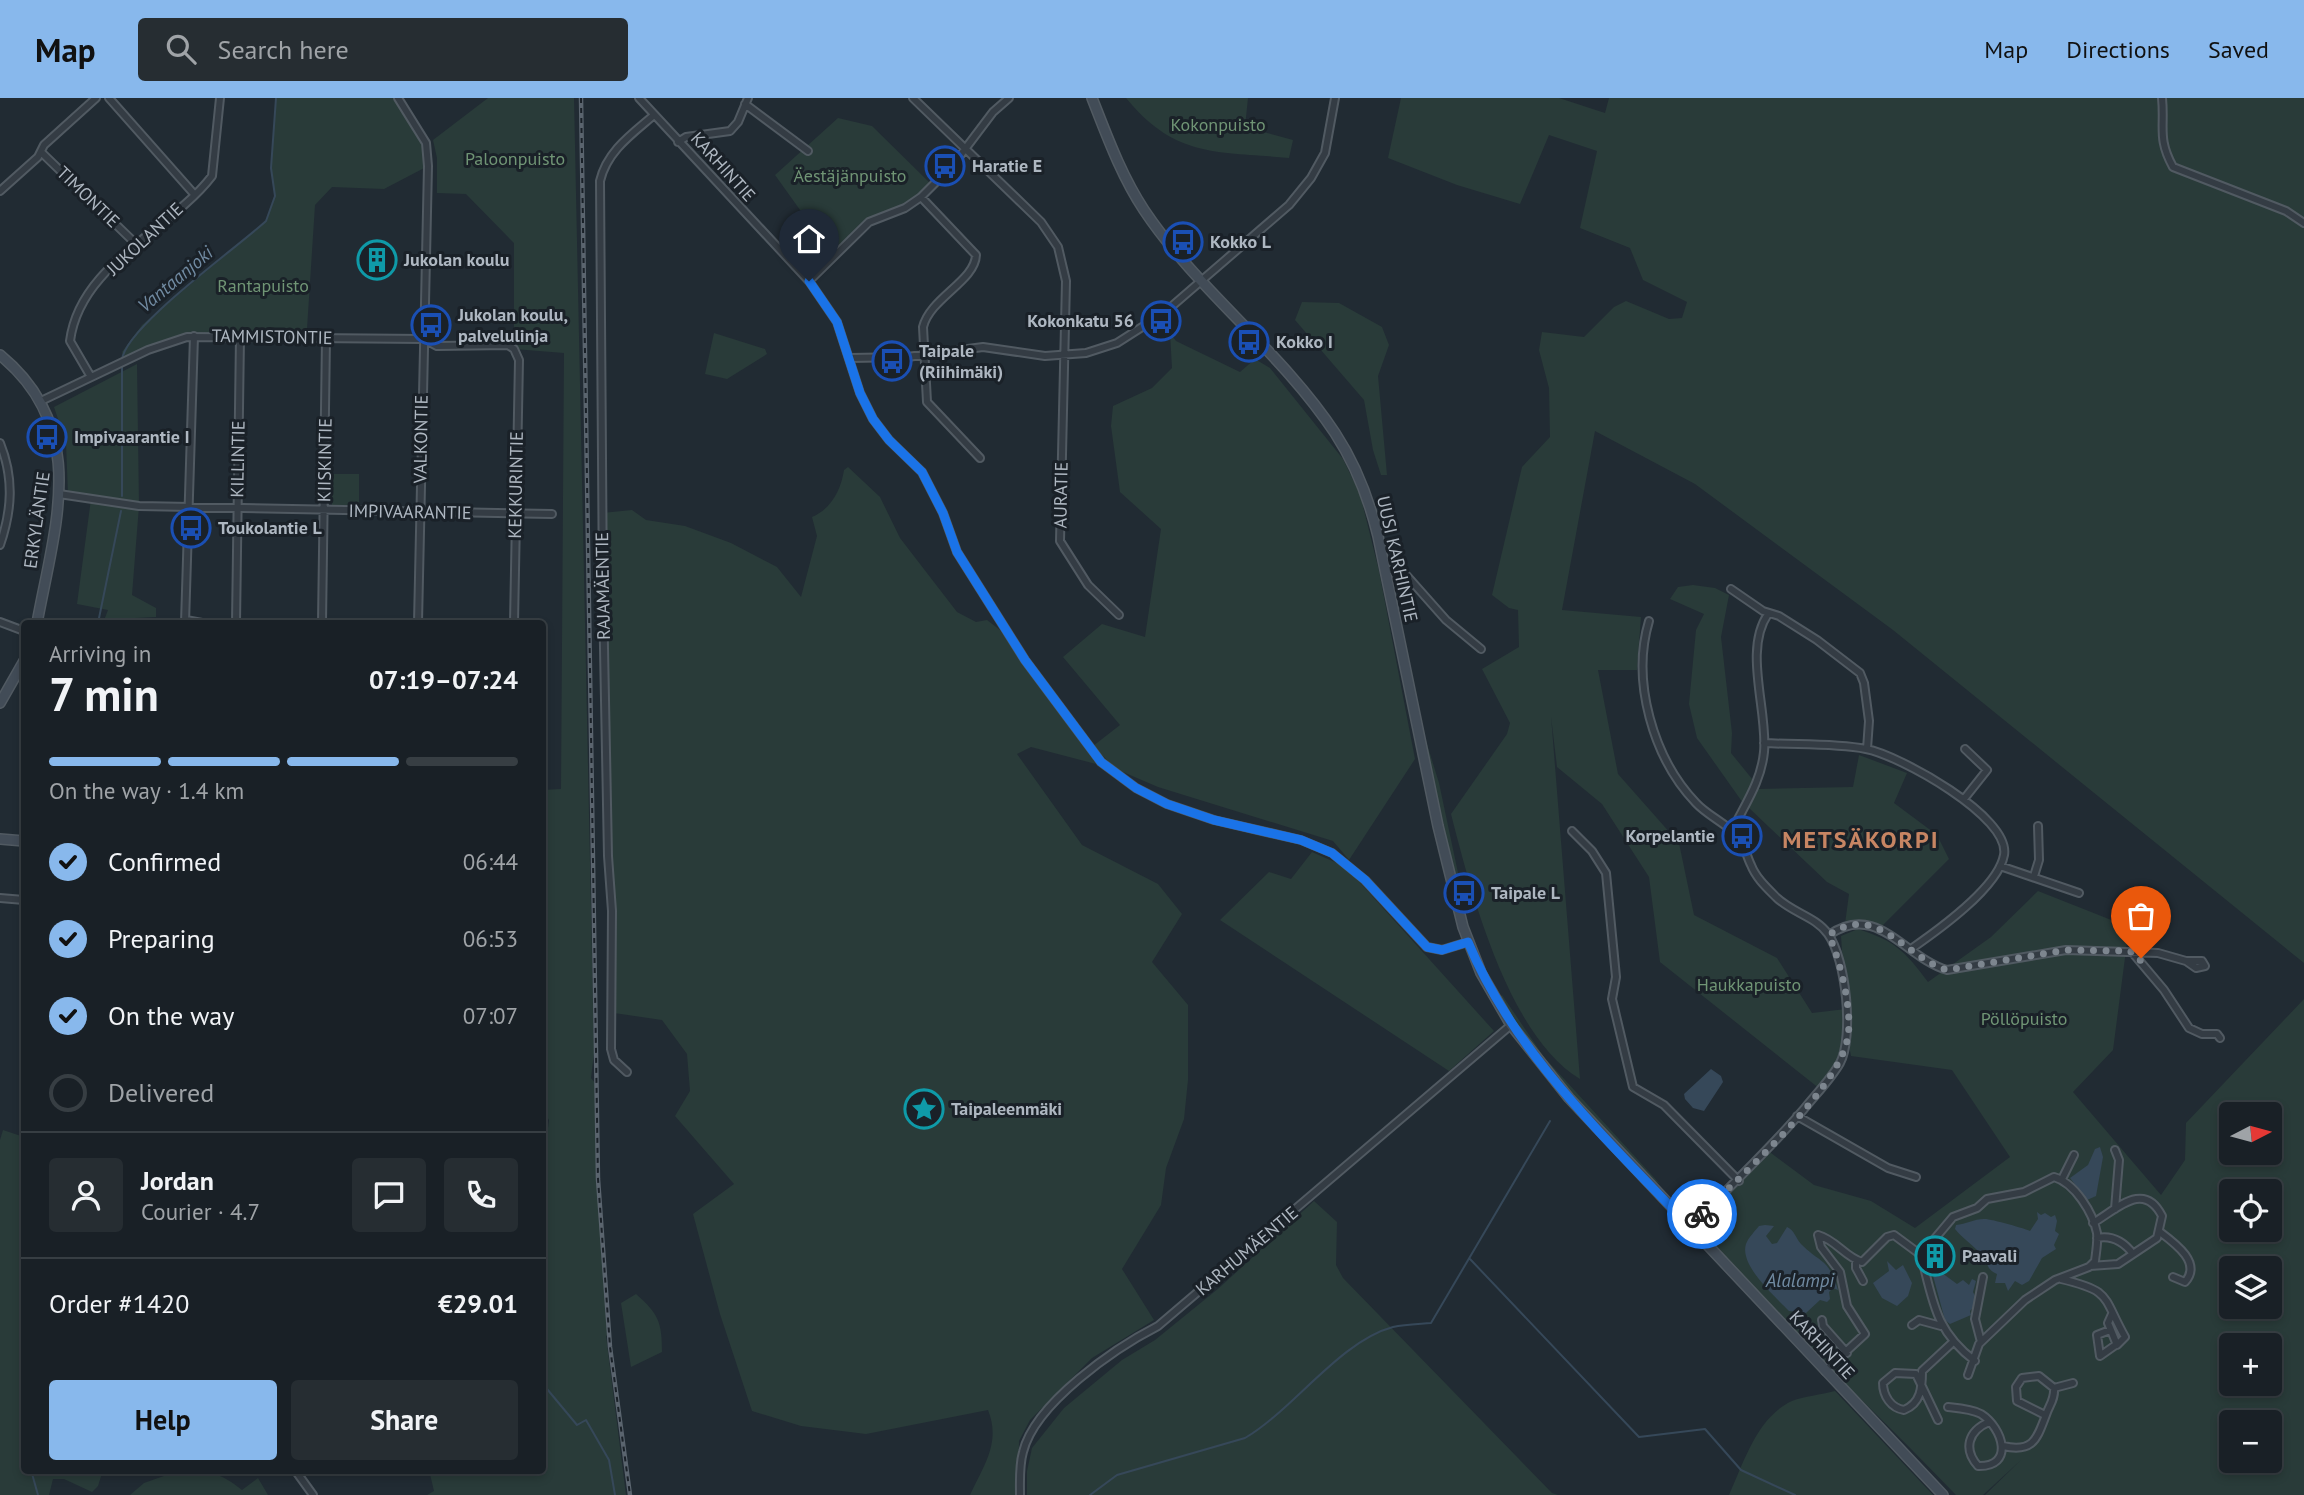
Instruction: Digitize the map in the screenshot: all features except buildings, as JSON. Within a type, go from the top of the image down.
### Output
[{"type":"street","points":[[0,191],[41,152],[44,145],[96,98]]},
{"type":"street","points":[[109,98],[194,194]]},
{"type":"street","name":"JUKOLANTIE","points":[[91,377],[73,350],[71,334],[94,286],[136,244],[212,177],[220,98]]},
{"type":"street","name":"VALKONTIE","points":[[398,98],[420,133],[428,152],[418,620]]},
{"type":"street","name":"KARHINTIE","points":[[639,98],[809,281],[837,322],[860,393],[873,419],[889,440],[922,472],[943,513],[957,552],[1025,660],[1101,762],[1136,788],[1167,804],[1214,820],[1301,840],[1332,853],[1365,880],[1427,947],[1442,950],[1468,942],[1481,973],[1511,1025],[1569,1098],[1942,1495]]},
{"type":"street","name":"AURATIE","points":[[913,98],[1041,222],[1058,247],[1065,268],[1060,541],[1088,585],[1119,615]]},
{"type":"street","points":[[809,281],[870,222],[905,208],[922,197],[965,150],[993,112],[1009,98]]},
{"type":"street","name":"UUSI KARHINTIE","points":[[1093,98],[1117,159],[1144,210],[1203,281],[1307,397],[1334,432],[1366,492],[1386,570],[1441,839],[1468,942]]},
{"type":"street","points":[[850,358],[924,356],[983,347],[1065,355],[1086,353],[1116,343],[1147,326],[1289,205],[1311,178],[1325,153],[1335,98]]},
{"type":"street","points":[[2162,98],[2160,125],[2165,153],[2173,167],[2286,211],[2304,223]]},
{"type":"street","points":[[678,142],[686,137],[730,131],[738,122],[746,101],[808,151]]},
{"type":"street","name":"RAJAMÄENTIE","points":[[627,1072],[614,1060],[611,1049],[612,911],[607,852],[600,181],[603,166],[614,151],[654,115]]},
{"type":"street","name":"TIMONTIE","points":[[41,152],[136,244]]},
{"type":"street","points":[[922,197],[976,256],[973,268],[926,316],[924,356],[927,402],[980,458]]},
{"type":"street","points":[[185,620],[194,336]]},
{"type":"street","name":"TAMMISTONTIE","points":[[41,401],[165,342],[194,336],[424,339],[437,346],[508,345],[514,349]]},
{"type":"street","name":"KILLINTIE","points":[[236,620],[240,337]]},
{"type":"street","name":"KIISKINTIE","points":[[322,620],[326,338]]},
{"type":"street","name":"KEKKURINTIE","points":[[514,349],[519,360],[514,620]]},
{"type":"street","name":"ERKYLÄNTIE","points":[[0,355],[20,373],[41,401],[59,453],[59,494],[38,620]]},
{"type":"street","points":[[0,443],[7,461],[11,494],[0,545]]},
{"type":"street","name":"IMPIVAARANTIE","points":[[59,494],[139,506],[552,514]]},
{"type":"street","points":[[1386,570],[1398,570],[1407,576],[1446,620],[1480,649]]},
{"type":"street","points":[[1731,589],[1768,614],[1779,616],[1817,640],[1860,673],[1868,707],[1867,749]]},
{"type":"street","points":[[1732,831],[1757,785],[1765,743],[1758,678],[1763,621],[1768,614]]},
{"type":"street","points":[[1649,621],[1643,642],[1642,661],[1658,742],[1666,762],[1691,796],[1739,838],[1755,873],[1765,885],[1792,911],[1818,923],[1829,935],[1842,978],[1848,1039],[1840,1062],[1797,1116],[1739,1181],[1690,1227]]},
{"type":"street","points":[[0,622],[21,630]]},
{"type":"street","points":[[0,703],[21,666]]},
{"type":"street","points":[[1765,743],[1867,749],[1926,775],[1964,799],[2001,839],[2004,855],[2000,866],[1962,911],[1911,949]]},
{"type":"street","points":[[1964,799],[1987,770],[1965,749]]},
{"type":"street","points":[[2034,876],[2039,860],[2038,826]]},
{"type":"street","points":[[1572,831],[1592,851],[1606,873],[1616,977],[1613,1007],[1633,1087],[1637,1093],[1664,1105],[1739,1181]]},
{"type":"street","points":[[0,839],[21,841]]},
{"type":"street","points":[[2000,866],[2079,894]]},
{"type":"street","points":[[0,898],[21,900]]},
{"type":"street","points":[[1829,935],[1859,923],[1878,929],[1931,965],[1959,970],[2066,950],[2158,953],[2186,961]]},
{"type":"street","points":[[2128,951],[2141,961],[2189,1028],[2202,1034],[2217,1034],[2220,1038]]},
{"type":"street","points":[[2141,961],[2143,952]]},
{"type":"street","name":"KARHUMÄENTIE","points":[[1020,1495],[1023,1452],[1040,1418],[1098,1362],[1127,1342],[1158,1326],[1511,1025]]},
{"type":"street","points":[[1797,1116],[1888,1168],[1916,1177]]},
{"type":"street","points":[[2115,1150],[2119,1160],[2115,1209]]},
{"type":"street","points":[[2062,1179],[2074,1154]]},
{"type":"street","points":[[1921,1255],[1953,1217],[1977,1208],[1987,1199],[2024,1192],[2054,1177],[2062,1179],[2086,1205],[2097,1238],[2095,1261],[2090,1266]]},
{"type":"street","points":[[1968,1375],[1981,1342],[2025,1300],[2059,1279],[2090,1266],[2118,1264],[2157,1238],[2162,1216],[2156,1203],[2146,1198],[2133,1199],[2093,1223]]},
{"type":"street","points":[[2160,1232],[2180,1250],[2193,1268],[2185,1282],[2173,1278]]},
{"type":"street","points":[[1825,1371],[1866,1334],[1847,1306],[1840,1272],[1821,1247],[1818,1235],[1829,1238],[1862,1262],[1887,1237],[1894,1236],[1921,1255],[1941,1326],[1952,1343],[1975,1362]]},
{"type":"street","points":[[2097,1238],[2120,1241],[2133,1254]]},
{"type":"street","points":[[1856,1260],[1856,1268],[1863,1281]]},
{"type":"street","points":[[1981,1342],[1975,1319],[1983,1277]]},
{"type":"street","points":[[2059,1279],[2093,1288],[2110,1303],[2112,1314],[2125,1337],[2100,1356],[2097,1335],[2110,1330]]},
{"type":"street","points":[[2112,1314],[2108,1318],[2117,1344]]},
{"type":"street","points":[[1822,1320],[1823,1326],[1847,1353]]},
{"type":"street","points":[[1912,1325],[1919,1320],[1941,1326]]},
{"type":"street","points":[[1938,1420],[1922,1384],[1916,1374],[1895,1373],[1883,1383],[1883,1391],[1892,1406],[1904,1410],[1913,1406],[1922,1384],[1922,1371],[1926,1364],[1952,1343]]},
{"type":"street","points":[[2045,1415],[2023,1407],[2017,1401],[2015,1387],[2022,1378],[2031,1376],[2044,1379],[2054,1388]]},
{"type":"street","points":[[2054,1388],[2073,1383]]},
{"type":"street","points":[[2003,1446],[2022,1447],[2035,1441],[2045,1415],[2052,1407],[2054,1388]]},
{"type":"street","points":[[1948,1407],[1980,1413],[1989,1422],[2002,1437],[2003,1446],[1997,1461],[1987,1466],[1978,1466],[1968,1455],[1968,1445],[1975,1430],[1989,1422]]},
{"type":"street","points":[[298,1474],[313,1495]]},
{"type":"green space","name":"Rantapuisto","points":[[276,98],[398,98],[426,143],[428,166],[384,189],[332,187],[315,205],[307,329],[248,335],[190,334],[148,350],[125,365],[122,352],[142,325],[266,221],[275,196],[271,168]]},
{"type":"green space","name":"Paloonpuisto","points":[[488,98],[574,98],[594,1053],[591,1078],[595,1083],[601,1237],[609,1334],[606,1336],[626,1495],[427,1495],[434,1491],[430,1474],[546,1474],[546,1144],[549,1120],[546,1115],[546,790],[561,789],[564,353],[514,349],[514,243],[466,194],[437,193],[437,158],[433,140]]},
{"type":"green space","name":"Kokonpuisto","points":[[1126,98],[1248,98],[1245,127],[1293,140],[1289,158],[1219,152],[1181,142],[1144,118]]},
{"type":"green space","points":[[1401,98],[1559,98],[1605,113],[1609,98],[2304,98],[2304,963],[1893,630],[1695,484],[1595,431],[1562,610],[1641,617],[1637,670],[1598,670],[1618,774],[1679,843],[1694,915],[1777,958],[1812,1013],[1846,1009],[1841,936],[1858,929],[1898,948],[1928,982],[1991,937],[2038,891],[2129,927],[2113,1050],[2073,1092],[2161,1195],[2185,1160],[2186,1123],[2304,999],[2304,1495],[1985,1495],[2021,1460],[1983,1495],[1956,1495],[1690,1229],[1767,1150],[1814,1185],[1871,1201],[1915,1228],[2010,1157],[1952,1070],[1851,1056],[1848,1041],[1840,1062],[1820,1089],[1660,962],[1649,877],[1602,804],[1557,767],[1551,716],[1580,1079],[1555,1058],[1532,1030],[1496,960],[1469,882],[1451,814],[1507,734],[1510,723],[1482,669],[1519,647],[1518,610],[1509,608],[1492,595],[1522,467],[1550,437],[1549,388],[1539,350],[1542,332],[1584,337],[1614,307],[1626,301],[1669,319],[1682,318],[1687,302],[1643,280],[1630,248],[1580,228],[1597,151],[1549,135],[1520,204],[1457,185],[1388,158]]},
{"type":"green space","name":"Äestäjänpuisto","points":[[838,118],[872,126],[933,186],[921,197],[869,222],[833,256],[775,175]]},
{"type":"green space","points":[[1302,302],[1339,303],[1382,327],[1389,345],[1378,376],[1387,475],[1381,475],[1373,450],[1364,400],[1295,320]]},
{"type":"green space","points":[[714,333],[765,349],[767,354],[727,379],[705,374]]},
{"type":"green space","points":[[1170,333],[1176,341],[1240,372],[1255,359],[1270,368],[1343,459],[1360,494],[1379,571],[1415,759],[1349,860],[1333,841],[1158,787],[1116,769],[1093,746],[1120,725],[1063,657],[1102,624],[1145,637],[1161,529],[1120,492],[1111,426],[1113,406],[1152,388],[1172,368]]},
{"type":"green space","points":[[137,364],[139,506],[132,595],[156,608],[156,617],[104,620],[108,610],[77,604],[91,499],[68,495],[66,443],[54,407]]},
{"type":"green space","points":[[848,467],[880,497],[900,538],[957,612],[976,622],[987,620],[1000,630],[1096,764],[1031,747],[1017,754],[1082,845],[1158,884],[1182,914],[1152,962],[1188,1005],[1188,1080],[1184,1119],[1166,1168],[1161,1205],[1122,1269],[1154,1320],[1092,1358],[1030,1420],[1019,1441],[1018,1495],[970,1495],[992,1443],[992,1422],[988,1410],[866,1434],[801,1426],[752,1411],[720,1314],[693,1214],[734,1184],[675,1116],[690,1091],[687,1054],[662,1020],[614,1013],[602,513],[632,510],[646,520],[685,526],[731,543],[777,567],[801,597],[817,536],[812,517],[825,509],[834,498],[844,470]]},
{"type":"green space","points":[[332,474],[359,474],[359,505],[332,505]]},
{"type":"green space","points":[[1693,585],[1715,588],[1729,595],[1721,637],[1732,733],[1731,753],[1757,785],[1743,803],[1697,738],[1689,704],[1696,630],[1704,614],[1670,599],[1678,587]]},
{"type":"green space","points":[[1423,731],[1439,783],[1461,887],[1459,889],[1453,877]]},
{"type":"green space","points":[[1859,755],[1907,773],[1894,803],[1937,835],[1949,859],[1881,927],[1854,920],[1845,924],[1849,894],[1827,882],[1748,807],[1758,789],[1853,787]]},
{"type":"green space","points":[[1312,852],[1346,867],[1494,1031],[1449,1071],[1220,920],[1269,872],[1291,879]]},
{"type":"green space","points":[[1502,995],[1544,1057],[1660,1184],[1635,1165],[1552,1072],[1498,998]]},
{"type":"green space","points":[[3,1130],[21,1136],[21,1474],[102,1474],[98,1486],[92,1492],[64,1479],[53,1479],[49,1495],[0,1495],[0,1140]]},
{"type":"green space","points":[[1314,1201],[1337,1222],[1336,1265],[1343,1278],[1552,1493],[1558,1495],[1027,1495],[1027,1471],[1032,1448],[1064,1408],[1122,1360],[1155,1340],[1219,1288]]},
{"type":"green space","points":[[636,1294],[650,1307],[658,1320],[662,1352],[631,1367],[621,1303]]},
{"type":"green space","points":[[1835,1391],[1933,1495],[1729,1495],[1753,1442],[1780,1408],[1792,1401]]},
{"type":"green space","points":[[170,1474],[214,1474],[242,1490],[258,1478],[268,1495],[130,1495],[144,1483]]},
{"type":"water","points":[[1711,1069],[1721,1076],[1723,1082],[1704,1111],[1693,1108],[1684,1094]]},
{"type":"water","points":[[2100,1147],[2103,1157],[2096,1196],[2087,1200],[2070,1178],[2088,1165],[2095,1149]]},
{"type":"water","points":[[2037,1212],[2051,1217],[2055,1215],[2055,1231],[2059,1234],[2054,1245],[2056,1249],[2042,1258],[2029,1281],[2022,1285],[2015,1281],[2008,1291],[2005,1283],[1995,1283],[1997,1274],[1991,1271],[1980,1253],[1955,1229],[1956,1225],[1987,1219],[2030,1231],[2038,1219]]},
{"type":"water","name":"Alalampi","points":[[1759,1226],[1774,1226],[1766,1236],[1772,1244],[1777,1243],[1787,1227],[1808,1251],[1824,1262],[1838,1290],[1833,1288],[1829,1292],[1830,1299],[1827,1302],[1820,1300],[1806,1313],[1789,1311],[1760,1280],[1745,1253],[1750,1237]]},
{"type":"water","points":[[1887,1261],[1896,1270],[1903,1265],[1912,1283],[1908,1296],[1897,1306],[1882,1298],[1873,1283],[1889,1271]]},
{"type":"water","points":[[1932,1272],[1942,1273],[1957,1284],[1963,1280],[1969,1285],[1972,1279],[1976,1281],[1973,1292],[1978,1302],[1970,1311],[1971,1315],[1950,1324],[1945,1320]]},
{"type":"waterway","name":"Vantaanjoki","points":[[122,360],[141,328],[184,288],[266,221],[275,196],[271,168],[276,98]]},
{"type":"waterway","name":"Vantaanjoki","points":[[122,365],[122,496]]},
{"type":"waterway","name":"Vantaanjoki","points":[[99,620],[121,511]]},
{"type":"waterway","points":[[1090,1495],[1117,1475],[1245,1438],[1281,1411],[1354,1346],[1393,1327],[1431,1323],[1550,1121]]},
{"type":"waterway","points":[[1470,1259],[1639,1437],[1705,1429],[1741,1470],[1795,1495]]},
{"type":"waterway","points":[[546,1388],[577,1425],[586,1420],[609,1460],[615,1495]]},
{"type":"waterway","name":"Vantaanjoki","points":[[32,1474],[38,1495]]},
{"type":"railway","points":[[581,98],[598,1179],[610,1347],[630,1495]]},
{"type":"way so far","points":[[1702,1214],[1755,1164],[1821,1089],[1840,1062],[1848,1039],[1848,1021],[1842,978],[1829,935],[1841,928],[1859,923],[1878,929],[1931,965],[1947,970],[1985,966],[2066,950],[2130,951],[2141,961],[2141,958]]},
{"type":"place","name":"Haratie E","points":[[945,166]]},
{"type":"place","name":"Kokko L","points":[[1183,242]]},
{"type":"place","name":"Jukolan koulu","points":[[377,260]]},
{"type":"place","name":"Kokonkatu 56","points":[[1161,321]]},
{"type":"place","name":"Jukolan koulu, palvelulinja","points":[[431,325]]},
{"type":"place","name":"Kokko I","points":[[1249,342]]},
{"type":"place","name":"Taipale (Riihimäki)","points":[[892,361]]},
{"type":"place","name":"Impivaarantie I","points":[[47,437]]},
{"type":"place","name":"Toukolantie L","points":[[191,528]]},
{"type":"place","name":"Korpelantie","points":[[1742,836]]},
{"type":"place","name":"Taipale L","points":[[1464,893]]},
{"type":"place","name":"Taipaleenmäki","points":[[924,1109]]},
{"type":"place","name":"Paavali","points":[[1935,1256]]},
{"type":"district","name":"METSÄKORPI","points":[[1861,840]]},
{"type":"route","points":[[809,281],[837,322],[860,393],[873,419],[889,440],[922,472],[943,513],[957,552],[1051,699],[1101,762],[1136,788],[1167,804],[1214,820],[1301,840],[1332,853],[1365,880],[1427,947],[1442,950],[1468,942],[1481,973],[1511,1025],[1569,1098],[1690,1227],[1702,1214]]},
{"type":"park label","name":"Haukkapuisto","points":[[1749,985]]},
{"type":"park label","name":"Pöllöpuisto","points":[[2024,1019]]}]
